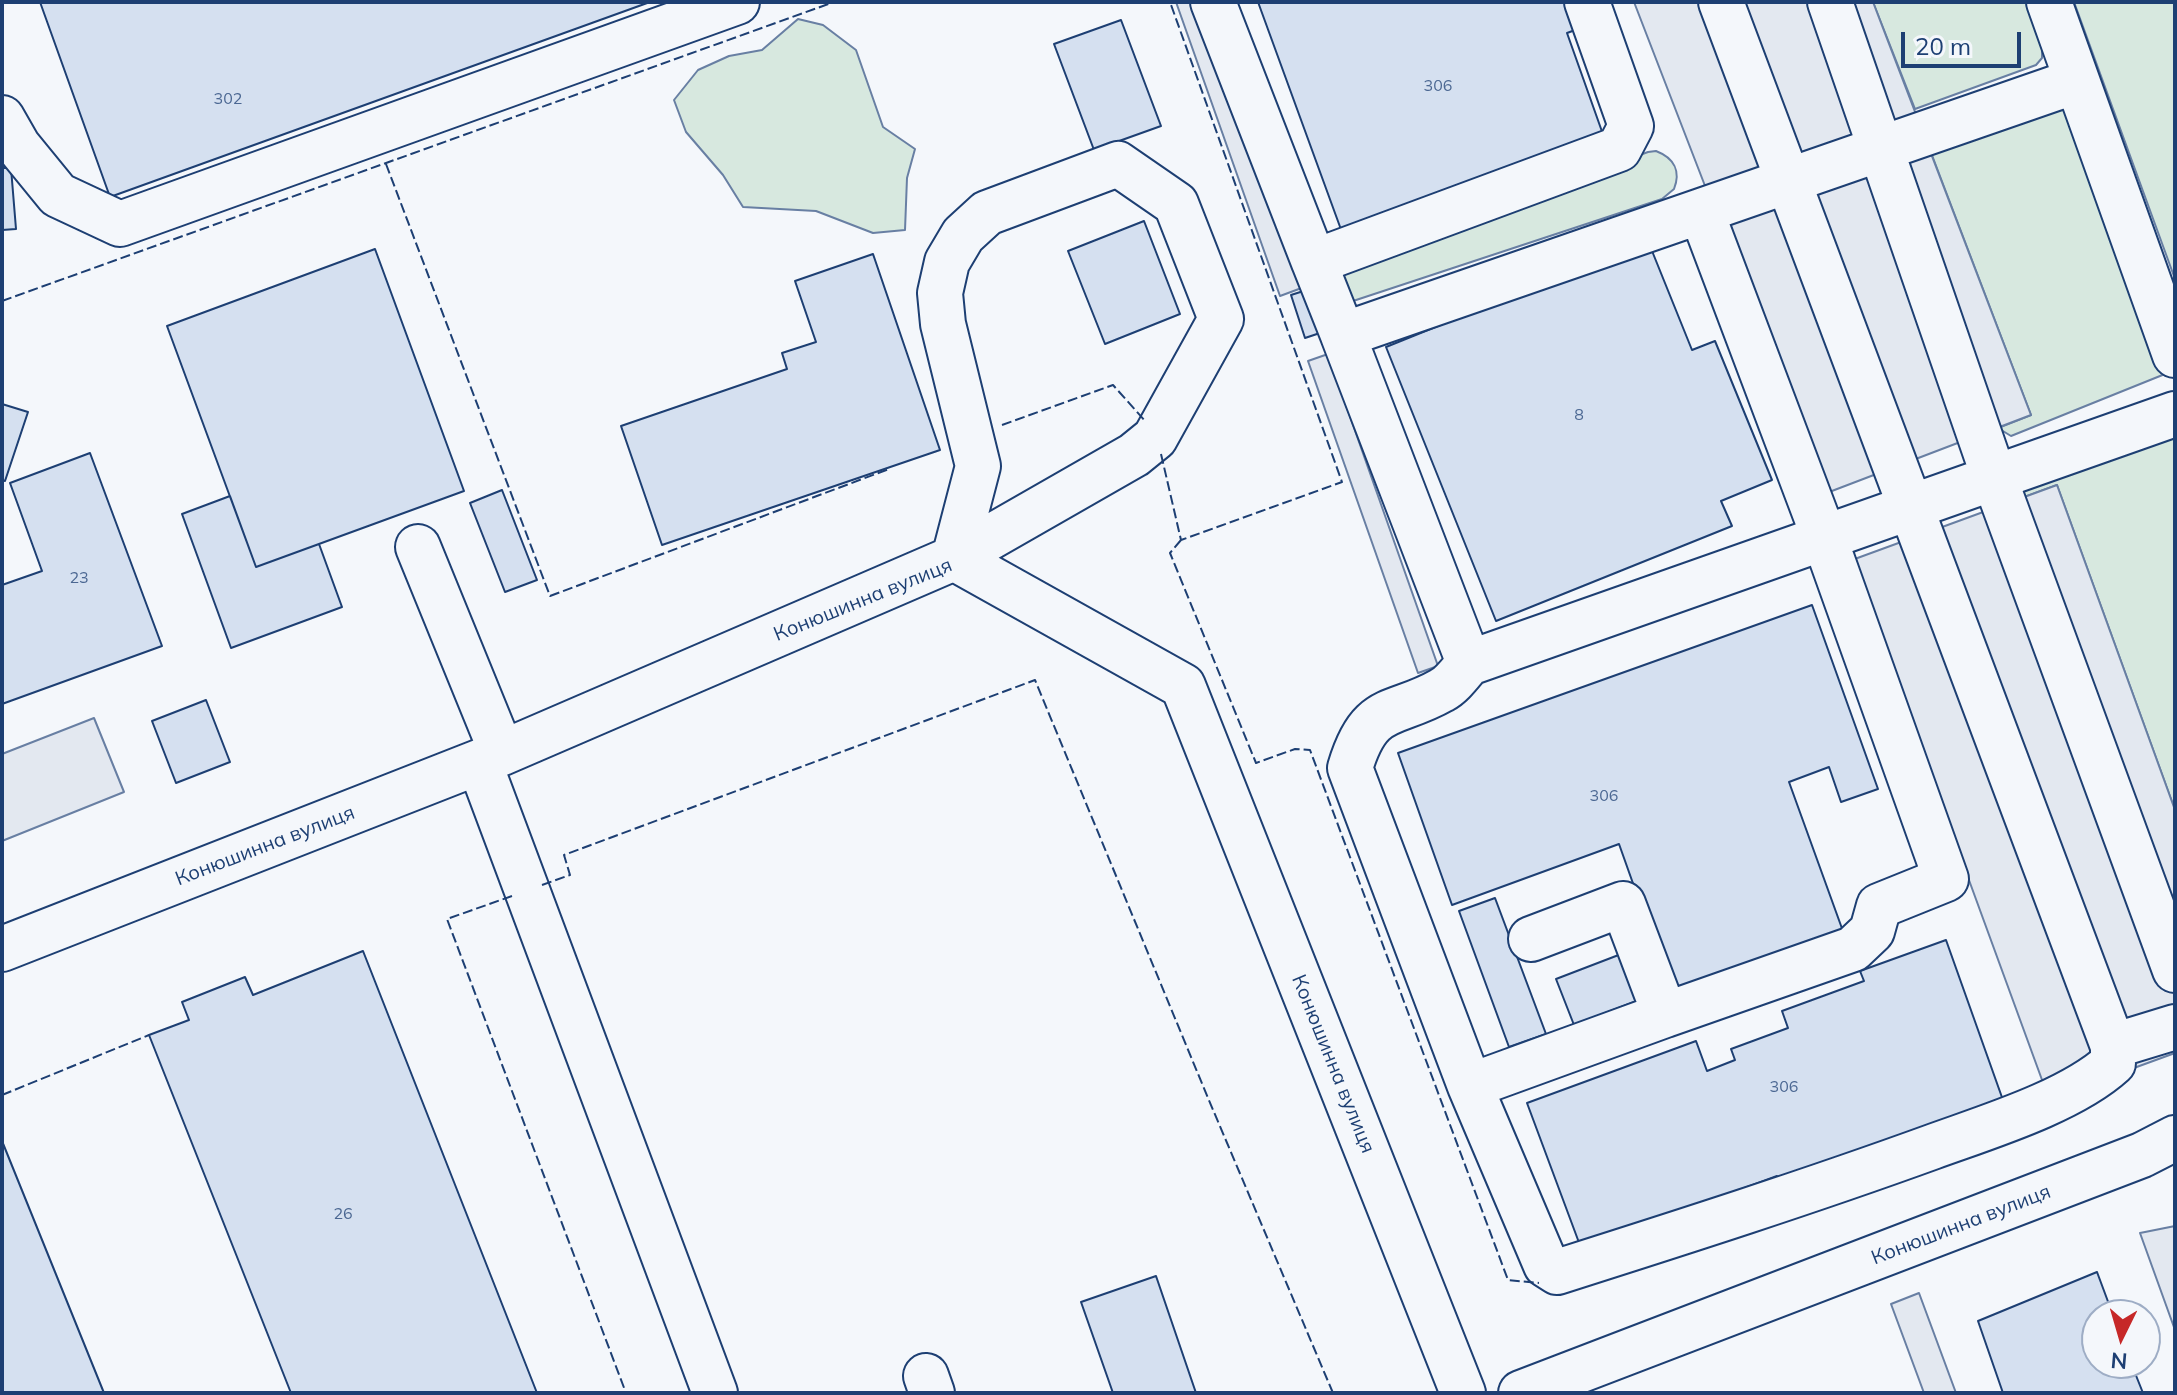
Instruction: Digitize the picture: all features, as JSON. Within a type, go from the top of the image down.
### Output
[{"type":"street","points":[[2,118],[18,146],[58,195],[120,224],[737,2]]},
{"type":"street","points":[[1213,2],[1469,663]]},
{"type":"street","points":[[1314,262],[1619,149],[1631,126],[1587,2]]},
{"type":"street","points":[[1721,2],[1910,507],[2113,1046],[2113,1063],[2097,1077],[2014,1117],[1784,1200],[1557,1272],[1546,1265],[1470,1086],[1350,768],[1358,742],[1380,715],[1444,689],[1469,663],[1910,507],[1994,477],[2175,414]]},
{"type":"street","points":[[1830,2],[1994,477],[2175,970]]},
{"type":"street","points":[[2049,2],[2175,355]]},
{"type":"street","points":[[1343,335],[2076,81]]},
{"type":"street","points":[[1118,164],[1176,204],[1221,319],[1155,438],[1134,455],[954,558],[978,466],[943,324],[940,293],[947,262],[963,235],[987,213],[1118,164]]},
{"type":"street","points":[[1470,1086],[1853,949],[1872,931],[1879,906],[1946,879],[1824,537],[1701,211]]},
{"type":"street","points":[[418,547],[715,1393]]},
{"type":"street","name":"Конюшинна вулиця","points":[[2,949],[490,758],[954,558],[1183,686],[1463,1393]]},
{"type":"street","points":[[1531,939],[1623,904],[1665,1015]]},
{"type":"street","points":[[2113,1046],[2175,1027]]},
{"type":"street","name":"Конюшинна вулиця","points":[[1521,1393],[2128,1161],[2175,1138]]},
{"type":"shaded area","points":[[1176,2],[1206,2],[1307,286],[1280,296]]},
{"type":"shaded area","points":[[1634,2],[1873,2],[2031,415],[1824,494]]},
{"type":"shaded area","points":[[1873,2],[2026,2],[2042,48],[2042,58],[2036,65],[1915,109]]},
{"type":"shaded area","points":[[2074,2],[2175,2],[2175,279]]},
{"type":"shaded area","points":[[798,19],[823,25],[856,50],[883,127],[915,149],[907,178],[905,230],[873,233],[816,211],[743,207],[723,175],[686,132],[674,100],[698,70],[729,56],[762,50]]},
{"type":"shaded area","points":[[2065,108],[2074,121],[2165,374],[2011,436],[1998,428],[2031,415],[1930,150],[2036,110]]},
{"type":"shaded area","points":[[1656,151],[1671,161],[1677,176],[1674,189],[1662,199],[1347,303],[1333,268]]},
{"type":"shaded area","points":[[1328,354],[1438,666],[1418,673],[1308,361]]},
{"type":"shaded area","points":[[2175,429],[2175,810],[2057,485],[2019,499],[2031,481]]},
{"type":"shaded area","points":[[2057,485],[2175,810],[2175,1053],[2049,1099],[1852,560]]},
{"type":"shaded area","points":[[94,718],[124,792],[2,841],[2,754]]},
{"type":"shaded area","points":[[2175,1226],[2175,1330],[2140,1233]]},
{"type":"shaded area","points":[[1919,1293],[1956,1393],[1924,1393],[1891,1304]]},
{"type":"building","points":[[40,2],[650,2],[110,197]]},
{"type":"building","points":[[1258,2],[1569,2],[1578,29],[1567,33],[1605,140],[1343,235]]},
{"type":"building","points":[[1121,20],[1161,126],[1094,150],[1054,44]]},
{"type":"building","points":[[2,168],[11,168],[16,229],[2,230]]},
{"type":"building","points":[[1144,221],[1180,314],[1105,344],[1068,251]]},
{"type":"building","points":[[1648,241],[1692,350],[1715,341],[1772,480],[1721,501],[1732,526],[1496,621],[1386,347]]},
{"type":"building","points":[[375,249],[464,491],[256,567],[167,326]]},
{"type":"building","points":[[873,254],[940,450],[662,545],[621,426],[787,369],[782,353],[816,342],[795,281]]},
{"type":"building","points":[[1316,287],[1329,330],[1305,338],[1291,295]]},
{"type":"building","points":[[2,404],[28,412],[5,481],[2,480]]},
{"type":"building","points":[[90,453],[162,646],[2,704],[2,585],[42,571],[10,483]]},
{"type":"building","points":[[502,490],[537,580],[505,592],[470,503]]},
{"type":"building","points":[[230,496],[256,567],[319,544],[342,607],[231,648],[182,514]]},
{"type":"building","points":[[1812,605],[1878,789],[1841,802],[1829,767],[1789,782],[1844,934],[1673,996],[1619,844],[1452,905],[1398,753]]},
{"type":"building","points":[[206,700],[230,762],[176,783],[152,721]]},
{"type":"building","points":[[1495,898],[1546,1034],[1509,1047],[1459,911]]},
{"type":"building","points":[[1946,940],[2004,1103],[1780,1184],[1777,1176],[1581,1248],[1527,1103],[1696,1041],[1707,1071],[1735,1060],[1731,1049],[1788,1028],[1782,1011],[1864,981],[1860,971]]},
{"type":"building","points":[[363,951],[537,1393],[291,1393],[149,1035],[189,1020],[182,1002],[245,977],[253,995]]},
{"type":"building","points":[[1629,951],[1647,997],[1574,1025],[1556,979]]},
{"type":"building","points":[[2,1141],[104,1393],[2,1393]]},
{"type":"building","points":[[2097,1272],[2107,1299],[2081,1299],[2081,1379],[2137,1379],[2143,1393],[2003,1393],[1978,1321]]},
{"type":"building","points":[[1156,1276],[1196,1393],[1113,1393],[1081,1302]]},
{"type":"fence","points":[[2,301],[834,2]]},
{"type":"fence","points":[[1161,454],[1181,540],[1342,482],[1170,2]]},
{"type":"fence","points":[[386,164],[550,596],[889,469]]},
{"type":"fence","points":[[1002,425],[1113,385],[1146,422]]},
{"type":"fence","points":[[1181,540],[1170,553],[1256,763],[1295,749],[1310,750],[1508,1280],[1539,1283]]},
{"type":"fence","points":[[542,885],[570,875],[564,855],[1035,680],[1333,1393]]},
{"type":"fence","points":[[512,896],[447,919],[626,1393]]},
{"type":"fence","points":[[2,1095],[149,1035]]}]
